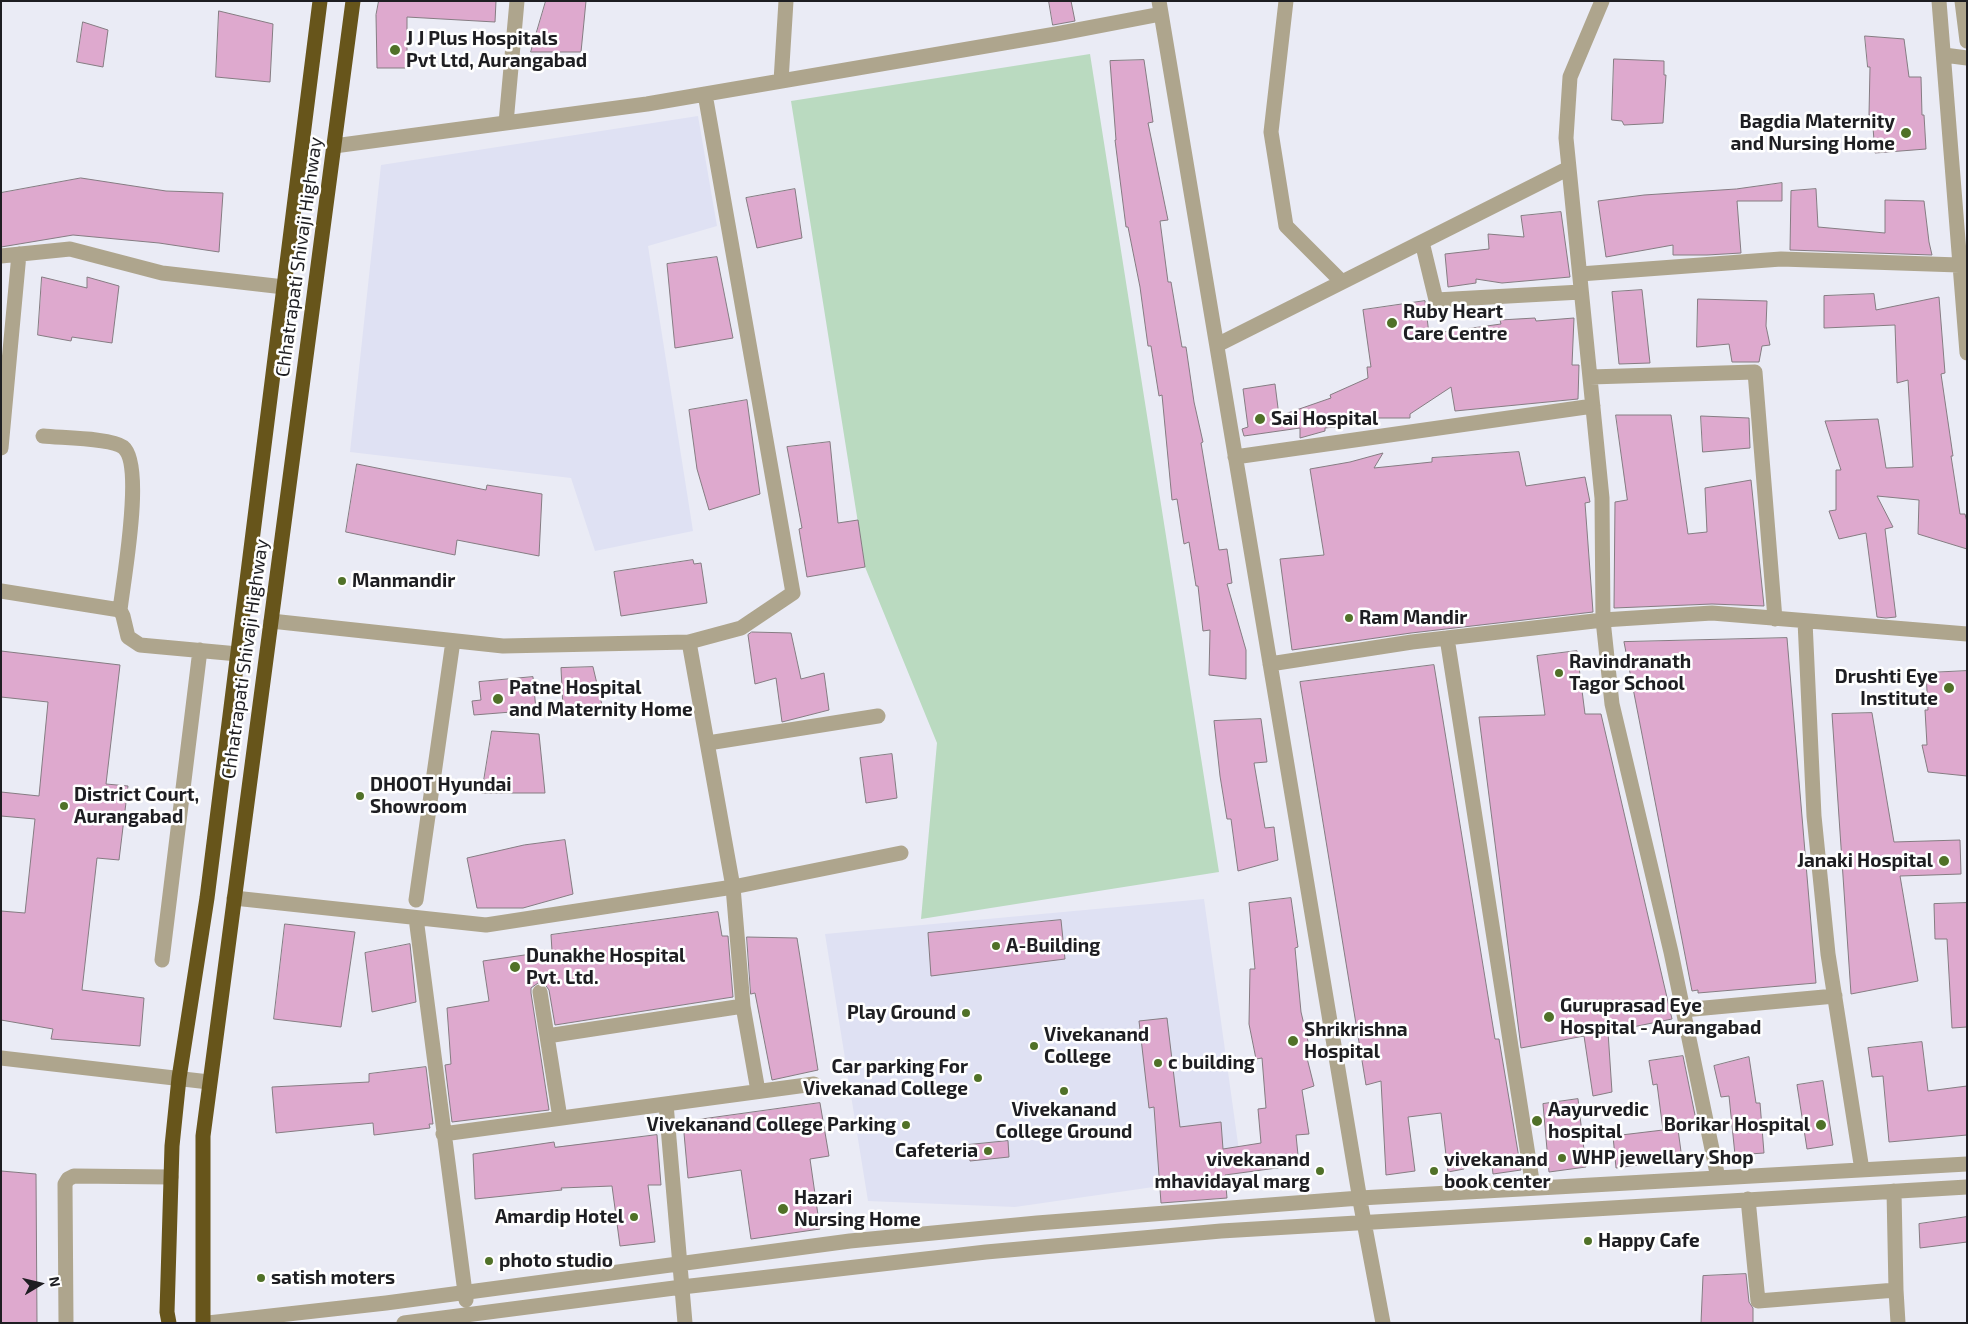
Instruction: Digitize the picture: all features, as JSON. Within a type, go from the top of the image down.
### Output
[{"type":"highway","name":"Chhatrapati Shivaji Highway","points":[[169,1323],[167,1312],[171,1177],[179,1078],[207,898],[320,1]]},
{"type":"highway","name":"Chhatrapati Shivaji Highway","points":[[202,1323],[203,1136],[353,1]]},
{"type":"street","points":[[506,123],[517,1]]},
{"type":"street","points":[[781,81],[786,1]]},
{"type":"street","points":[[1286,1],[1271,132],[1286,226],[1342,282]]},
{"type":"street","points":[[1602,1],[1570,77],[1566,138],[1602,498],[1603,620],[1612,704],[1671,952],[1718,1178]]},
{"type":"street","points":[[1939,1],[1967,353]]},
{"type":"street","points":[[1962,1],[1967,41]]},
{"type":"street","points":[[334,146],[647,104],[1047,36],[1160,8],[1360,1198],[1383,1323]]},
{"type":"street","points":[[1944,55],[1967,58]]},
{"type":"street","points":[[271,621],[503,646],[689,642],[741,628],[793,593],[704,94]]},
{"type":"street","points":[[1217,344],[1569,168]]},
{"type":"street","points":[[1422,242],[1436,300],[1581,292]]},
{"type":"street","points":[[1,256],[70,249],[162,273],[284,287]]},
{"type":"street","points":[[1,448],[19,254]]},
{"type":"street","points":[[1580,274],[1781,259],[1959,265]]},
{"type":"street","points":[[1590,377],[1756,372],[1775,619]]},
{"type":"street","points":[[1236,457],[1593,406]]},
{"type":"street","points":[[43,436],[112,442],[124,448],[128,453],[132,469],[132,513],[120,610],[128,637],[140,646],[238,654]]},
{"type":"street","points":[[1,591],[120,610]]},
{"type":"street","points":[[1270,664],[1447,638],[1603,620],[1712,614],[1967,634]]},
{"type":"street","points":[[1805,621],[1814,816],[1828,954],[1862,1170]]},
{"type":"street","points":[[1447,638],[1533,1187]]},
{"type":"street","points":[[416,900],[453,641]]},
{"type":"street","points":[[689,642],[733,887],[743,1006],[758,1091]]},
{"type":"street","points":[[162,960],[200,650]]},
{"type":"street","points":[[708,743],[878,716]]},
{"type":"street","points":[[234,898],[486,925],[733,887],[901,853]]},
{"type":"street","points":[[416,918],[467,1314]]},
{"type":"street","points":[[540,992],[560,1118]]},
{"type":"street","points":[[1683,1010],[1835,996]]},
{"type":"street","points":[[547,1036],[743,1006]]},
{"type":"street","points":[[1,1058],[210,1082]]},
{"type":"street","points":[[443,1134],[814,1084]]},
{"type":"street","points":[[666,1104],[685,1323]]},
{"type":"street","points":[[208,1323],[386,1303],[850,1240],[1037,1223],[1360,1198],[1533,1187],[1967,1164]]},
{"type":"street","points":[[66,1323],[66,1184],[68,1179],[74,1176],[171,1177]]},
{"type":"street","points":[[404,1323],[682,1287],[986,1252],[1221,1231],[1364,1221],[1967,1187]]},
{"type":"street","points":[[1894,1191],[1898,1323]]},
{"type":"street","points":[[1748,1199],[1758,1301],[1896,1290]]},
{"type":"shaded area","points":[[698,116],[717,226],[648,246],[693,531],[595,551],[571,478],[350,452],[381,165]]},
{"type":"shaded area","name":"Vivekanand College","points":[[1204,899],[1240,1158],[1195,1181],[1015,1207],[868,1201],[825,934]]},
{"type":"green space","points":[[1090,54],[1219,872],[921,919],[937,743],[865,567],[791,101]]},
{"type":"building","points":[[379,1],[496,1],[495,22],[407,17],[407,68],[377,68],[376,15]]},
{"type":"building","points":[[546,1],[586,1],[581,52],[531,52]]},
{"type":"building","points":[[1049,1],[1071,1],[1075,21],[1053,25]]},
{"type":"building","points":[[219,11],[273,24],[270,82],[216,77]]},
{"type":"building","points":[[83,22],[108,30],[103,67],[77,62]]},
{"type":"building","points":[[1865,36],[1904,39],[1909,77],[1921,77],[1922,115],[1924,115],[1926,149],[1875,153],[1872,115],[1869,115],[1870,67],[1868,67]]},
{"type":"building","points":[[1614,59],[1664,61],[1664,75],[1666,75],[1663,123],[1624,125],[1622,121],[1612,120]]},
{"type":"building","points":[[1144,60],[1153,122],[1148,123],[1168,220],[1160,221],[1168,282],[1171,282],[1182,347],[1186,347],[1194,402],[1203,442],[1201,443],[1219,550],[1227,549],[1232,583],[1227,584],[1246,650],[1246,679],[1209,675],[1210,630],[1203,631],[1198,586],[1196,586],[1189,542],[1184,544],[1177,499],[1172,500],[1162,395],[1159,396],[1151,346],[1148,346],[1140,287],[1128,227],[1126,227],[1115,140],[1110,61]]},
{"type":"building","points":[[81,178],[166,191],[223,193],[219,252],[159,243],[73,235],[1,247],[1,193]]},
{"type":"building","points":[[1782,183],[1782,201],[1737,201],[1741,253],[1673,255],[1673,245],[1606,257],[1598,201]]},
{"type":"building","points":[[795,189],[802,238],[757,248],[746,198]]},
{"type":"building","points":[[1816,189],[1818,227],[1885,233],[1885,200],[1924,201],[1932,255],[1790,250],[1791,191]]},
{"type":"building","points":[[1561,212],[1570,277],[1502,283],[1476,279],[1476,283],[1448,287],[1445,254],[1489,249],[1488,234],[1524,237],[1521,216]]},
{"type":"building","points":[[717,257],[733,338],[675,348],[667,264]]},
{"type":"building","points":[[42,277],[87,288],[87,277],[119,286],[112,343],[72,337],[71,341],[38,335]]},
{"type":"building","points":[[1642,290],[1650,363],[1619,364],[1612,292]]},
{"type":"building","points":[[1874,294],[1876,310],[1939,297],[1945,373],[1941,374],[1953,456],[1951,456],[1960,514],[1965,514],[1967,522],[1967,549],[1918,534],[1919,500],[1877,496],[1893,527],[1885,529],[1896,617],[1886,618],[1877,617],[1866,533],[1839,539],[1829,511],[1836,510],[1836,470],[1841,470],[1825,421],[1878,419],[1886,468],[1913,467],[1908,380],[1897,383],[1895,325],[1824,328],[1824,296]]},
{"type":"building","points":[[1698,299],[1767,301],[1766,326],[1770,345],[1762,346],[1759,362],[1732,362],[1729,344],[1697,347]]},
{"type":"building","points":[[1425,301],[1429,334],[1501,324],[1500,320],[1535,318],[1536,321],[1574,318],[1572,365],[1579,365],[1578,399],[1455,411],[1451,387],[1410,414],[1410,418],[1362,418],[1363,424],[1325,428],[1325,431],[1300,438],[1300,428],[1244,436],[1242,429],[1248,427],[1243,389],[1275,384],[1279,416],[1331,398],[1330,395],[1368,378],[1367,367],[1371,367],[1363,310]]},
{"type":"building","points":[[747,400],[760,494],[709,510],[697,469],[689,410]]},
{"type":"building","points":[[1616,415],[1671,415],[1688,534],[1707,532],[1705,488],[1751,480],[1764,606],[1712,604],[1614,608],[1615,502],[1627,500]]},
{"type":"building","points":[[1701,416],[1749,418],[1750,448],[1703,452]]},
{"type":"building","points":[[830,442],[838,523],[858,520],[865,567],[807,577],[799,529],[802,528],[787,447]]},
{"type":"building","points":[[1519,452],[1526,486],[1585,477],[1590,502],[1585,503],[1593,612],[1411,633],[1292,650],[1280,559],[1324,555],[1310,469],[1350,462],[1383,453],[1374,468],[1432,462],[1432,458]]},
{"type":"building","points":[[357,464],[486,490],[487,485],[542,494],[539,556],[457,540],[455,555],[346,532]]},
{"type":"building","points":[[693,560],[694,564],[701,563],[707,603],[621,616],[614,572]]},
{"type":"building","points":[[752,632],[791,633],[801,679],[824,673],[829,710],[782,722],[776,678],[755,684],[748,635]]},
{"type":"building","points":[[1787,638],[1816,983],[1698,993],[1698,990],[1692,991],[1624,642]]},
{"type":"building","name":"District Court, Aurangabad","points":[[1,651],[120,665],[106,784],[128,786],[119,860],[97,858],[82,990],[144,998],[140,1046],[51,1039],[53,1029],[1,1020],[1,911],[25,913],[35,819],[1,816],[1,792],[39,796],[48,702],[1,697]]},
{"type":"building","points":[[1577,651],[1585,714],[1601,714],[1672,1019],[1608,1032],[1612,1092],[1593,1096],[1584,1036],[1521,1048],[1479,717],[1545,715],[1537,656]]},
{"type":"building","points":[[1434,665],[1495,1039],[1499,1039],[1521,1170],[1493,1174],[1491,1157],[1463,1161],[1464,1169],[1448,1172],[1441,1113],[1408,1117],[1415,1171],[1386,1175],[1381,1081],[1366,1085],[1300,682]]},
{"type":"building","points":[[593,667],[602,705],[563,708],[561,668]]},
{"type":"building","points":[[1967,671],[1967,776],[1928,772],[1922,745],[1927,745],[1925,710],[1928,710],[1926,673]]},
{"type":"building","points":[[533,677],[536,710],[474,715],[472,701],[481,700],[479,682]]},
{"type":"building","points":[[1872,713],[1894,842],[1960,840],[1961,874],[1900,876],[1918,981],[1851,994],[1832,714]]},
{"type":"building","points":[[1261,719],[1267,762],[1254,763],[1265,828],[1274,827],[1278,860],[1238,871],[1231,819],[1227,819],[1220,776],[1214,721]]},
{"type":"building","points":[[492,731],[539,734],[545,793],[482,793]]},
{"type":"building","points":[[892,754],[897,798],[866,803],[860,758]]},
{"type":"building","points":[[565,840],[573,894],[523,908],[477,908],[467,858],[524,845]]},
{"type":"building","points":[[1291,898],[1298,947],[1295,948],[1301,1012],[1311,1054],[1306,1054],[1314,1086],[1302,1090],[1309,1134],[1296,1135],[1299,1165],[1225,1175],[1227,1198],[1161,1203],[1154,1107],[1149,1108],[1139,1021],[1167,1018],[1180,1127],[1221,1122],[1223,1149],[1261,1143],[1258,1109],[1266,1108],[1262,1058],[1256,1059],[1249,1024],[1250,969],[1255,969],[1249,903]]},
{"type":"building","points":[[1967,903],[1967,1027],[1952,1028],[1947,939],[1935,939],[1934,904]]},
{"type":"building","points":[[718,912],[722,936],[728,936],[733,997],[555,1025],[549,990],[544,983],[538,983],[531,988],[531,993],[549,1110],[452,1122],[445,1065],[451,1064],[447,1008],[489,1001],[483,961],[552,951],[551,935]]},
{"type":"building","name":"A-Building","points":[[1061,920],[1065,959],[931,976],[928,933]]},
{"type":"building","points":[[285,924],[355,932],[341,1027],[274,1019]]},
{"type":"building","points":[[747,937],[797,938],[818,1070],[772,1080],[755,993],[751,994]]},
{"type":"building","points":[[410,944],[416,1002],[372,1012],[365,953]]},
{"type":"building","points":[[1922,1042],[1928,1091],[1967,1086],[1967,1135],[1889,1142],[1883,1076],[1872,1077],[1868,1048]]},
{"type":"building","points":[[1683,1056],[1696,1120],[1677,1122],[1682,1159],[1616,1168],[1613,1136],[1663,1130],[1657,1084],[1653,1085],[1649,1061]]},
{"type":"building","points":[[1749,1057],[1756,1103],[1760,1103],[1764,1153],[1735,1155],[1729,1096],[1721,1097],[1714,1066]]},
{"type":"building","points":[[426,1067],[433,1124],[429,1124],[430,1128],[374,1135],[373,1123],[276,1133],[272,1087],[369,1082],[369,1074]]},
{"type":"building","points":[[1823,1081],[1833,1145],[1807,1149],[1797,1085]]},
{"type":"building","points":[[1578,1099],[1586,1167],[1549,1172],[1543,1104]]},
{"type":"building","points":[[820,1103],[829,1156],[810,1159],[820,1229],[751,1239],[741,1170],[688,1178],[683,1122]]},
{"type":"building","points":[[657,1135],[661,1185],[648,1185],[655,1242],[620,1246],[612,1186],[561,1188],[562,1190],[475,1199],[473,1154],[554,1142],[555,1147]]},
{"type":"building","name":"Cafeteria","points":[[1008,1141],[1009,1157],[970,1161],[968,1145]]},
{"type":"building","points":[[1,1171],[36,1174],[37,1323],[1,1323]]},
{"type":"building","points":[[1967,1217],[1967,1242],[1920,1248],[1919,1224]]},
{"type":"building","points":[[1746,1274],[1749,1302],[1753,1308],[1753,1323],[1701,1323],[1703,1276]]},
{"type":"place","name":"J J Plus Hospitals Pvt Ltd, Aurangabad","points":[[395,50]]},
{"type":"place","name":"Bagdia Maternity and Nursing Home","points":[[1906,133]]},
{"type":"place","name":"Ruby Heart Care Centre","points":[[1392,323]]},
{"type":"place","name":"Sai Hospital","points":[[1260,419]]},
{"type":"place","name":"Manmandir","points":[[342,581]]},
{"type":"place","name":"Ram Mandir","points":[[1349,618]]},
{"type":"place","name":"Ravindranath Tagor School","points":[[1559,673]]},
{"type":"place","name":"Drushti Eye Institute","points":[[1949,688]]},
{"type":"place","name":"Patne Hospital and Maternity Home","points":[[498,699]]},
{"type":"place","name":"DHOOT Hyundai Showroom","points":[[360,796]]},
{"type":"place","name":"District Court, Aurangabad","points":[[64,806]]},
{"type":"place","name":"Janaki Hospital","points":[[1944,861]]},
{"type":"place","name":"A-Building","points":[[996,946]]},
{"type":"place","name":"Dunakhe Hospital Pvt. Ltd.","points":[[515,967]]},
{"type":"place","name":"Play Ground","points":[[966,1013]]},
{"type":"place","name":"Guruprasad Eye Hospital - Aurangabad","points":[[1549,1017]]},
{"type":"place","name":"Shrikrishna Hospital","points":[[1293,1041]]},
{"type":"place","name":"Vivekanand College","points":[[1034,1046]]},
{"type":"place","name":"c building","points":[[1158,1063]]},
{"type":"place","name":"Car parking For Vivekanad College","points":[[978,1078]]},
{"type":"place","name":"Vivekanand College Ground","points":[[1064,1091]]},
{"type":"place","name":"Aayurvedic hospital","points":[[1537,1121]]},
{"type":"place","name":"Vivekanand College Parking","points":[[906,1125]]},
{"type":"place","name":"Borikar Hospital","points":[[1821,1125]]},
{"type":"place","name":"Cafeteria","points":[[988,1151]]},
{"type":"place","name":"WHP jewellary Shop","points":[[1562,1158]]},
{"type":"place","name":"vivekanand mhavidayal marg","points":[[1320,1171]]},
{"type":"place","name":"vivekanand book center","points":[[1434,1171]]},
{"type":"place","name":"Hazari Nursing Home","points":[[783,1209]]},
{"type":"place","name":"Amardip Hotel","points":[[634,1217]]},
{"type":"place","name":"Happy Cafe","points":[[1588,1241]]},
{"type":"place","name":"photo studio","points":[[489,1261]]},
{"type":"place","name":"satish moters","points":[[261,1278]]}]
